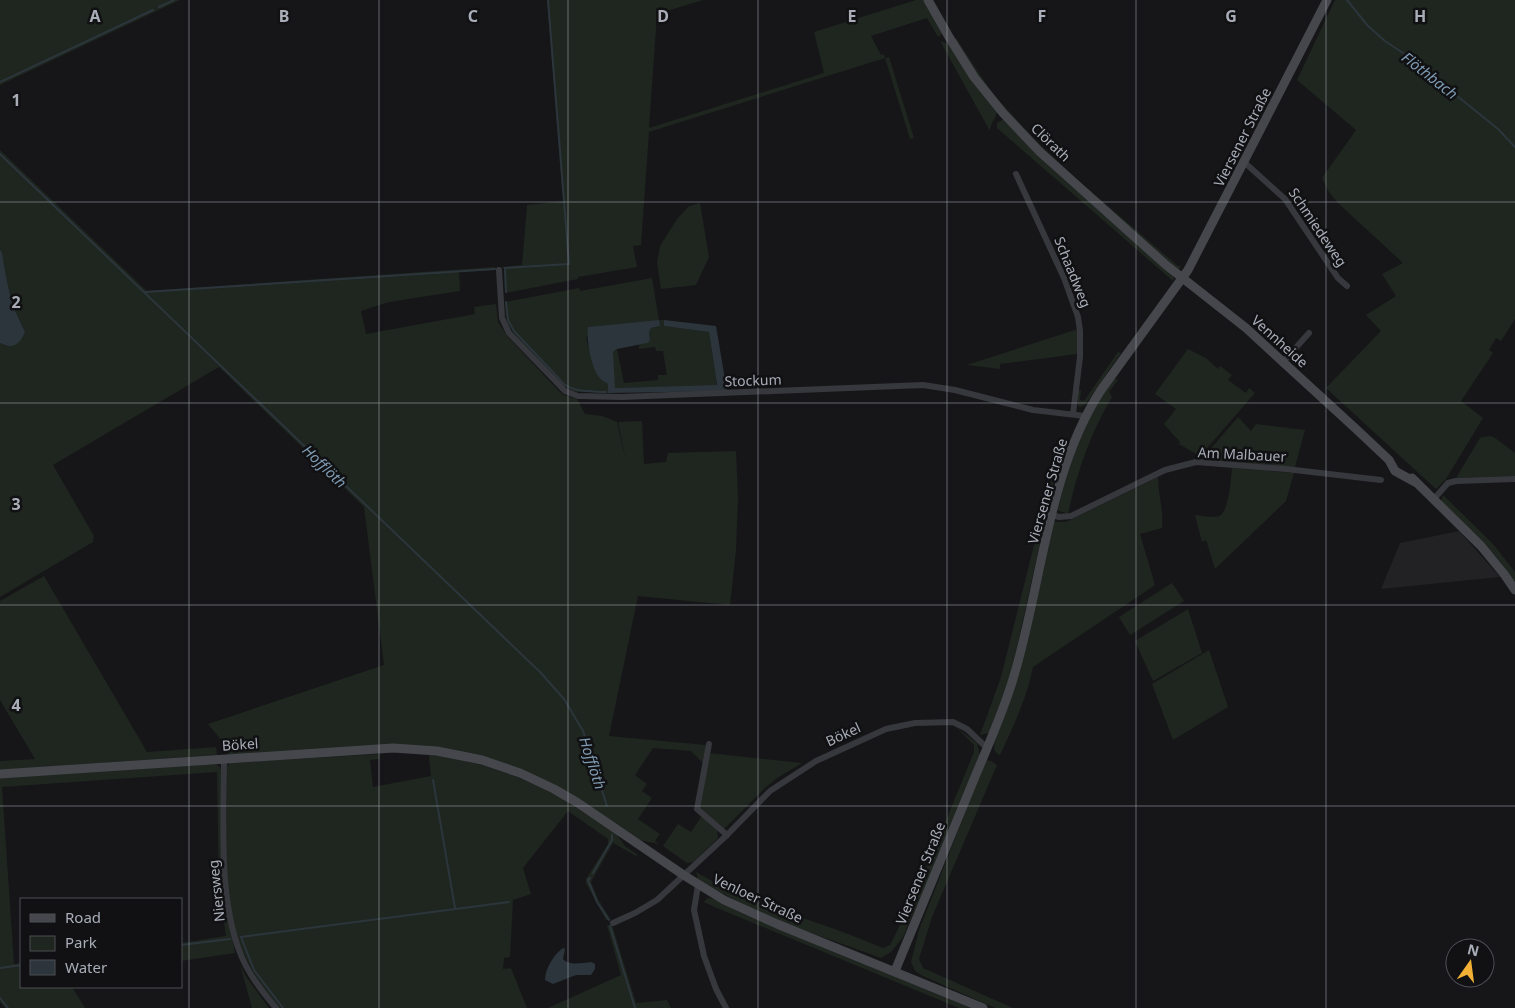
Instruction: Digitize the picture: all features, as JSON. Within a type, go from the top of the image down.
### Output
[{"type":"main road","name":"Clörath","points":[[928,0],[974,77],[1002,113],[1040,152],[1183,278]]},
{"type":"main road","name":"Viersener Straße","points":[[895,971],[987,748],[1015,672],[1052,515],[1068,460],[1086,416],[1113,372],[1183,278],[1327,0]]},
{"type":"main road","name":"Vennheide","points":[[1183,278],[1239,321],[1356,428],[1389,460],[1395,471],[1415,482],[1481,546],[1515,590]]},
{"type":"main road","name":"Bökel","points":[[0,774],[393,748],[438,751],[482,760]]},
{"type":"main road","name":"Venloer Straße","points":[[482,760],[520,773],[554,789],[618,830],[684,876],[724,900],[777,924],[983,1008]]},
{"type":"street","name":"Schmiedeweg","points":[[1244,162],[1285,199],[1338,278],[1347,286]]},
{"type":"street","name":"Schaadweg","points":[[1016,174],[1064,278],[1078,317],[1080,357],[1072,414]]},
{"type":"street","name":"Stockum","points":[[499,270],[502,318],[509,333],[565,391],[578,396],[631,397],[923,385],[955,390],[1033,410],[1086,416]]},
{"type":"street","points":[[1284,362],[1309,333]]},
{"type":"street","name":"Am Malbauer","points":[[1052,515],[1059,517],[1071,516],[1164,470],[1196,462],[1286,469],[1381,480]]},
{"type":"street","points":[[1433,500],[1448,483],[1456,481],[1515,479]]},
{"type":"street","name":"Bökel","points":[[613,923],[650,905],[727,836],[770,791],[816,761],[886,728],[915,723],[953,722],[967,729],[987,748]]},
{"type":"street","points":[[709,744],[697,809],[727,836]]},
{"type":"street","name":"Niersweg","points":[[224,759],[226,879],[230,914],[236,940],[245,963],[254,980],[276,1008]]},
{"type":"street","points":[[698,885],[694,910],[704,956],[716,989],[726,1008]]},
{"type":"shaded area","points":[[1459,531],[1500,577],[1381,589],[1400,543]]},
{"type":"green space","points":[[0,0],[180,0],[0,85]]},
{"type":"green space","points":[[547,0],[703,0],[657,14],[649,128],[824,73],[814,32],[916,0],[924,0],[942,34],[938,37],[927,18],[871,36],[881,55],[884,54],[885,58],[649,132],[641,245],[633,246],[637,267],[578,277],[578,279],[505,293],[504,269],[501,267],[522,265],[527,205],[563,201]]},
{"type":"green space","points":[[1335,0],[1515,0],[1515,319],[1501,341],[1496,338],[1489,350],[1493,353],[1461,401],[1483,418],[1446,479],[1436,489],[1326,388],[1381,331],[1366,315],[1396,296],[1382,274],[1403,263],[1338,203],[1329,192],[1322,178],[1356,130],[1297,80]]},
{"type":"green space","points":[[956,38],[995,96],[1037,142],[1080,182],[1178,266],[1181,266],[1179,270],[1173,267],[1051,159],[997,103],[954,41]]},
{"type":"green space","points":[[940,41],[949,44],[997,112],[990,131]]},
{"type":"green space","points":[[889,57],[914,138],[910,139],[885,58]]},
{"type":"green space","points":[[1002,120],[1053,170],[1172,275],[1173,281],[997,128],[997,123]]},
{"type":"green space","points":[[0,150],[147,291],[495,267],[495,270],[459,272],[460,291],[389,302],[361,311],[366,334],[475,314],[474,307],[496,304],[498,322],[508,337],[558,390],[564,395],[577,399],[585,414],[602,416],[617,422],[626,462],[618,422],[642,421],[644,464],[666,462],[668,453],[736,451],[738,498],[736,550],[730,605],[638,596],[609,736],[706,745],[703,763],[691,751],[653,748],[635,775],[647,784],[642,791],[652,798],[638,819],[660,834],[655,841],[659,844],[639,840],[548,782],[452,750],[228,755],[227,747],[208,724],[384,665],[364,507],[219,367],[53,465],[94,536],[93,542],[0,597],[0,343],[6,346],[25,332],[12,304],[2,252],[0,250]]},
{"type":"green space","points":[[700,203],[709,257],[696,285],[661,289],[657,263],[660,246],[677,219],[689,206]]},
{"type":"green space","points":[[652,278],[659,320],[664,320],[665,326],[709,332],[717,386],[615,388],[612,356],[613,352],[617,349],[624,383],[658,380],[658,375],[667,375],[663,351],[656,351],[655,347],[639,349],[639,345],[650,341],[649,332],[651,328],[660,326],[658,320],[586,337],[598,376],[608,384],[608,393],[569,390],[517,338],[505,314],[505,302],[579,288],[580,291]]},
{"type":"green space","points":[[1078,329],[1077,354],[1000,364],[1000,369],[967,365]]},
{"type":"green space","points":[[1188,349],[1206,358],[1218,369],[1220,366],[1232,375],[1228,380],[1246,393],[1249,388],[1255,393],[1200,456],[1179,444],[1180,442],[1164,424],[1176,409],[1155,394]]},
{"type":"green space","points":[[1118,352],[1121,353],[1085,405],[1078,406],[1078,390],[1081,390],[1080,400],[1084,401]]},
{"type":"green space","points":[[1113,378],[1118,380],[1109,392],[1112,397],[1097,425],[1085,454],[1068,514],[1057,510],[1068,468],[1091,413]]},
{"type":"green space","points":[[1238,417],[1251,431],[1256,424],[1305,430],[1295,467],[1201,460]]},
{"type":"green space","points":[[1491,436],[1515,453],[1515,476],[1456,478],[1480,438]]},
{"type":"green space","points":[[1056,457],[1059,458],[1007,686],[989,733],[980,735],[1001,677]]},
{"type":"green space","points":[[1232,468],[1294,473],[1286,501],[1215,569],[1206,540],[1202,542],[1195,515],[1213,517],[1219,516],[1222,513],[1229,495]]},
{"type":"green space","points":[[1158,477],[1162,528],[1140,534],[1155,585],[1033,667],[1015,723],[1000,755],[994,746],[996,737],[1054,522],[1066,522]]},
{"type":"green space","points":[[1443,495],[1493,544],[1515,572],[1515,582],[1497,558],[1441,501]]},
{"type":"green space","points":[[44,576],[147,752],[216,747],[217,755],[0,770],[0,761],[35,759],[0,700],[0,601]]},
{"type":"green space","points":[[1172,583],[1184,601],[1130,635],[1119,617]]},
{"type":"green space","points":[[1188,609],[1202,653],[1153,681],[1135,641]]},
{"type":"green space","points":[[1209,650],[1228,707],[1173,740],[1152,684]]},
{"type":"green space","points":[[957,728],[977,743],[980,755],[948,836],[903,937],[891,952],[881,958],[781,922],[752,909],[698,879],[696,872],[728,890],[730,889],[780,910],[883,948],[890,945],[918,889],[974,752],[974,745]]},
{"type":"green space","points":[[430,753],[486,766],[517,777],[555,794],[615,832],[625,846],[638,855],[636,856],[613,843],[591,882],[598,899],[611,920],[606,920],[586,883],[586,879],[608,844],[608,839],[568,811],[523,868],[531,894],[513,900],[510,957],[504,958],[503,969],[511,968],[527,1008],[279,1008],[247,961],[233,921],[226,873],[227,766],[230,763],[380,754],[379,759],[370,760],[373,787],[431,776]]},
{"type":"green space","points":[[709,753],[802,763],[777,778],[765,788],[724,829],[700,809]]},
{"type":"green space","points":[[986,760],[997,765],[932,917],[919,959],[923,968],[1013,1008],[995,1008],[923,976],[915,971],[911,962],[919,930]]},
{"type":"green space","points":[[215,764],[220,767],[222,772],[224,882],[235,953],[182,961],[182,943],[226,936],[219,888],[217,772],[2,787],[14,964],[20,963],[20,988],[73,988],[85,1008],[5,1008],[0,1002],[0,778]]},
{"type":"green space","points":[[702,816],[717,829],[718,838],[693,862],[687,863],[663,846],[678,824],[691,832]]},
{"type":"green space","points":[[708,898],[716,899],[735,910],[971,1008],[959,1008],[717,908],[704,902]]},
{"type":"green space","points":[[607,925],[612,925],[636,1003],[667,1000],[671,1008],[548,1008],[621,975]]},
{"type":"green space","points":[[240,965],[245,975],[269,1008],[252,1008]]},
{"type":"water","points":[[0,250],[2,252],[12,304],[25,332],[21,340],[12,346],[0,343]]},
{"type":"water","points":[[659,320],[660,326],[651,328],[649,332],[650,341],[617,349],[613,352],[615,388],[717,385],[709,332],[664,326],[664,320],[716,326],[727,391],[608,393],[608,384],[599,377],[591,359],[588,345],[588,327]]},
{"type":"water","points":[[563,948],[565,949],[563,959],[569,963],[591,962],[595,964],[595,969],[591,975],[576,975],[553,984],[545,980],[551,962]]},
{"type":"waterway","points":[[159,7],[174,0]]},
{"type":"waterway","points":[[506,292],[505,268],[569,264],[548,0]]},
{"type":"waterway","name":"Flöthbach","points":[[1347,0],[1368,26],[1385,41],[1409,57],[1498,129],[1515,147]]},
{"type":"waterway","points":[[0,82],[153,10]]},
{"type":"waterway","name":"Hofflöth","points":[[0,154],[541,673],[564,699],[583,731],[607,806]]},
{"type":"waterway","points":[[145,292],[495,269]]},
{"type":"waterway","points":[[506,302],[508,320],[514,331],[564,384],[579,390],[606,392]]},
{"type":"waterway","points":[[433,780],[455,908]]},
{"type":"waterway","name":"Hofflöth","points":[[593,873],[612,840],[612,835]]},
{"type":"waterway","name":"Hofflöth","points":[[590,878],[588,880],[597,902],[609,920]]},
{"type":"waterway","points":[[283,1008],[254,970],[241,937],[509,902]]},
{"type":"waterway","name":"Hofflöth","points":[[610,926],[635,1008]]},
{"type":"waterway","points":[[182,945],[230,939]]},
{"type":"waterway","points":[[0,968],[20,965]]},
{"type":"waterway","points":[[0,998],[8,1008]]}]
